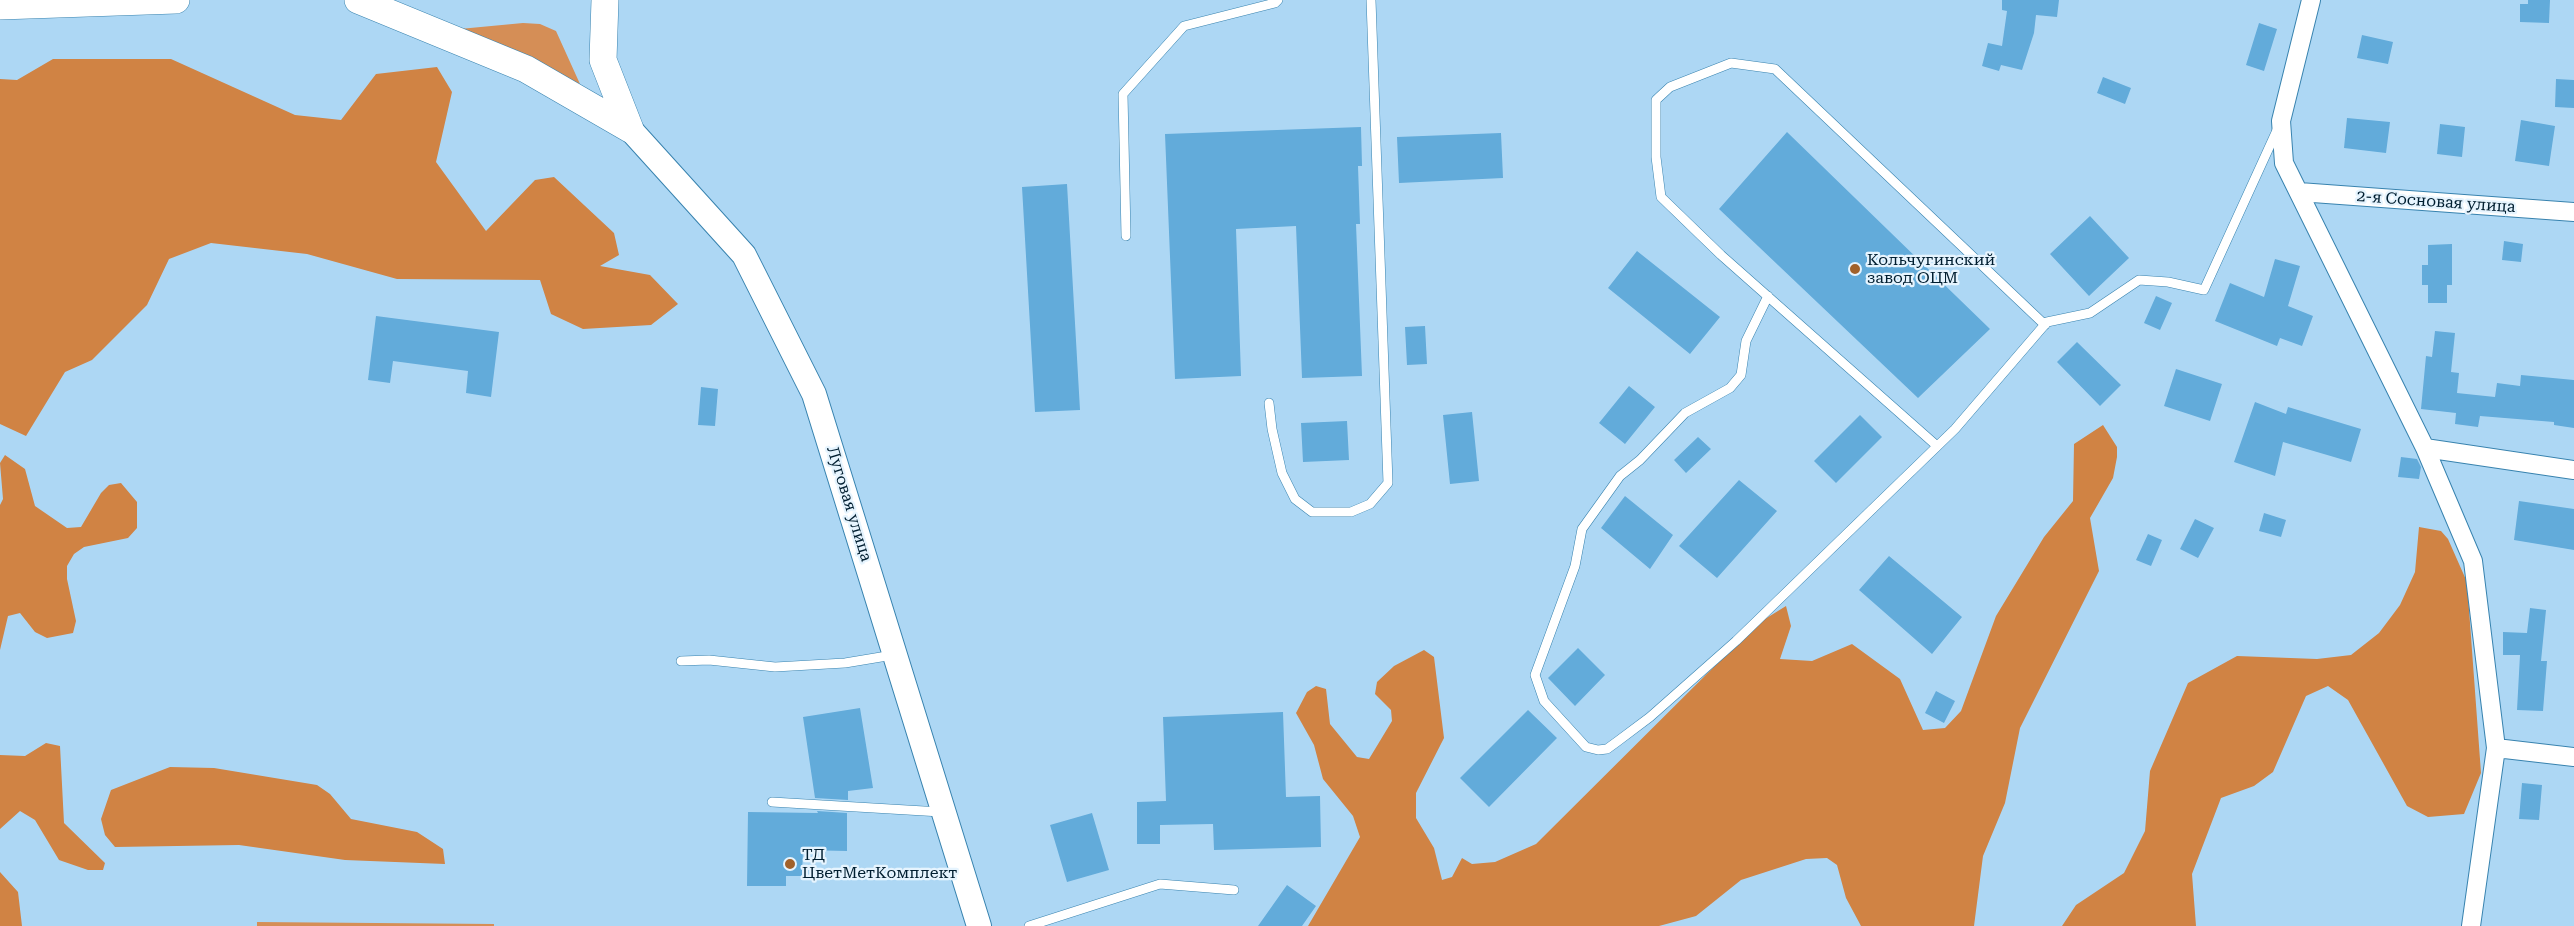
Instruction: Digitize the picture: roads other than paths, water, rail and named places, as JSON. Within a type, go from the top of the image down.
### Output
[{"type":"main road","points":[[0,6],[176,0]]},
{"type":"main road","points":[[357,0],[526,69],[630,129]]},
{"type":"main road","points":[[605,0],[603,60],[630,129]]},
{"type":"street","points":[[2312,0],[2281,121],[2284,163],[2425,448],[2474,561],[2496,748],[2471,926]]},
{"type":"street","name":"Луговая улица","points":[[630,129],[744,255],[814,394],[979,926]]},
{"type":"street","name":"2-я Сосновая улица","points":[[2299,192],[2574,212]]},
{"type":"street","points":[[2425,448],[2574,470]]},
{"type":"street","points":[[2496,748],[2574,757]]},
{"type":"lane","points":[[1126,236],[1123,94],[1184,26],[1275,3],[1278,0]]},
{"type":"lane","points":[[1269,403],[1282,473],[1295,499],[1312,512],[1351,512],[1370,504],[1388,483],[1371,0]]},
{"type":"lane","points":[[1937,446],[1768,296],[1661,197],[1656,157],[1656,100],[1670,87],[1731,63],[1775,69],[2045,325]]},
{"type":"lane","points":[[1768,296],[1746,341],[1741,375],[1730,388],[1685,413],[1640,460],[1620,476],[1582,529],[1575,566],[1534,675],[1544,701],[1586,747],[1598,750],[1606,748],[1650,717],[1736,641],[1955,429],[2047,322],[2091,313],[2139,280],[2168,282],[2204,290],[2281,121]]},
{"type":"lane","points":[[681,661],[710,660],[775,667],[845,663],[895,655]]},
{"type":"lane","points":[[772,802],[944,812]]},
{"type":"lane","points":[[1029,926],[1160,884],[1234,890]]},
{"type":"place","name":"Кольчугинский завод ОЦМ","points":[[1855,269]]},
{"type":"place","name":"ТД ЦветМетКомплект","points":[[790,864]]}]
